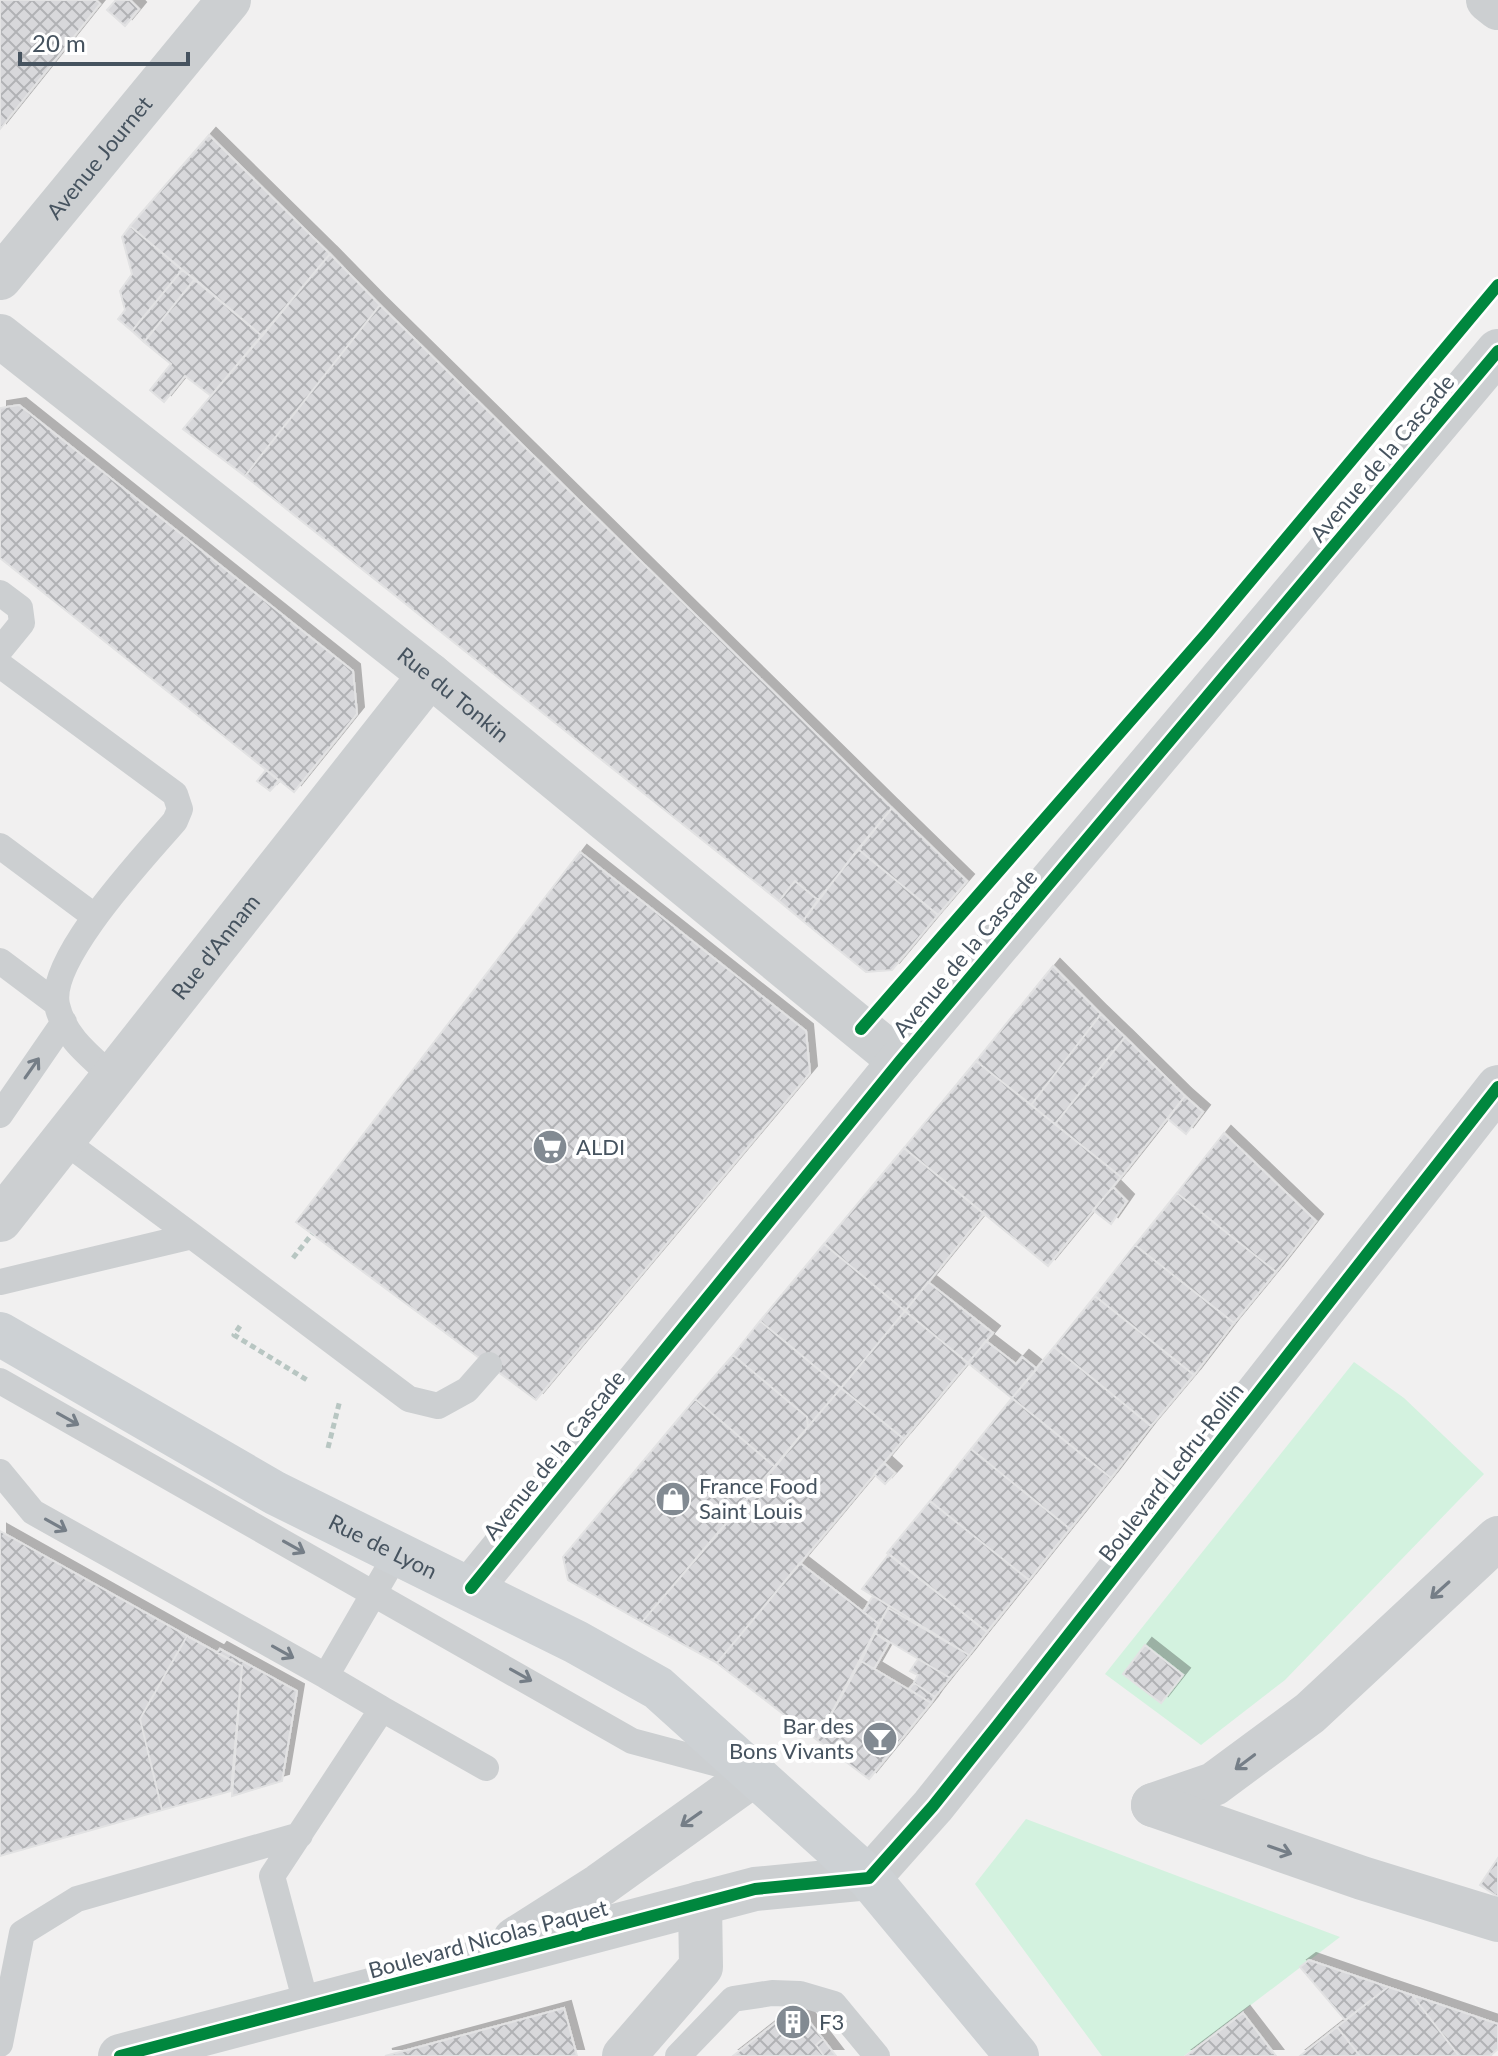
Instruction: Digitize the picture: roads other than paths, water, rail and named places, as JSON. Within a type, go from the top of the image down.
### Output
[{"type":"street","name":"Avenue Journet","points":[[0,278],[229,0]]},
{"type":"street","points":[[1488,0],[1498,8]]},
{"type":"street","name":"Rue du Tonkin","points":[[0,336],[430,675],[900,1061]]},
{"type":"street","name":"Avenue de la Cascade","points":[[471,1588],[900,1061],[1498,351]]},
{"type":"street","name":"Rue d'Annam","points":[[0,1220],[430,675]]},
{"type":"street","name":"Boulevard Ledru-Rollin","points":[[869,1878],[933,1806],[1000,1722],[1498,1087]]},
{"type":"street","name":"Rue de Lyon","points":[[0,1334],[275,1493],[396,1555],[471,1588],[658,1688],[869,1878],[1017,2056]]},
{"type":"street","points":[[1498,1538],[1310,1713],[1214,1784],[1153,1805],[1362,1878],[1498,1920]]},
{"type":"street","name":"Boulevard Nicolas Paquet","points":[[479,1961],[600,1885],[755,1774]]},
{"type":"street","name":"Boulevard Nicolas Paquet","points":[[120,2056],[755,1889],[869,1878]]},
{"type":"street","points":[[624,2056],[701,1967],[700,1903]]},
{"type":"lane","points":[[0,593],[20,608],[22,623],[0,650]]},
{"type":"lane","points":[[0,665],[175,794],[180,809],[175,821],[94,916],[60,979],[60,1012],[69,1035],[113,1077]]},
{"type":"lane","points":[[0,846],[94,916]]},
{"type":"lane","points":[[0,961],[60,1012]]},
{"type":"lane","points":[[0,1115],[60,1012]]},
{"type":"lane","points":[[63,1140],[409,1399],[438,1406],[467,1390],[489,1365]]},
{"type":"lane","points":[[0,1282],[192,1236]]},
{"type":"lane","points":[[0,1381],[632,1741],[755,1774]]},
{"type":"lane","points":[[0,1472],[33,1512],[486,1768]]},
{"type":"lane","points":[[326,1676],[396,1555]]},
{"type":"lane","points":[[307,2007],[272,1876],[382,1709]]},
{"type":"lane","points":[[0,2044],[22,1933],[77,1899],[300,1835]]},
{"type":"lane","points":[[678,2056],[733,1999],[772,1993],[800,1994],[834,2004],[877,2056]]},
{"type":"place","name":"ALDI","points":[[550,1147]]},
{"type":"place","name":"France Food Saint Louis","points":[[673,1499]]},
{"type":"place","name":"Bar des Bons Vivants","points":[[880,1739]]},
{"type":"place","name":"F3","points":[[793,2022]]}]
